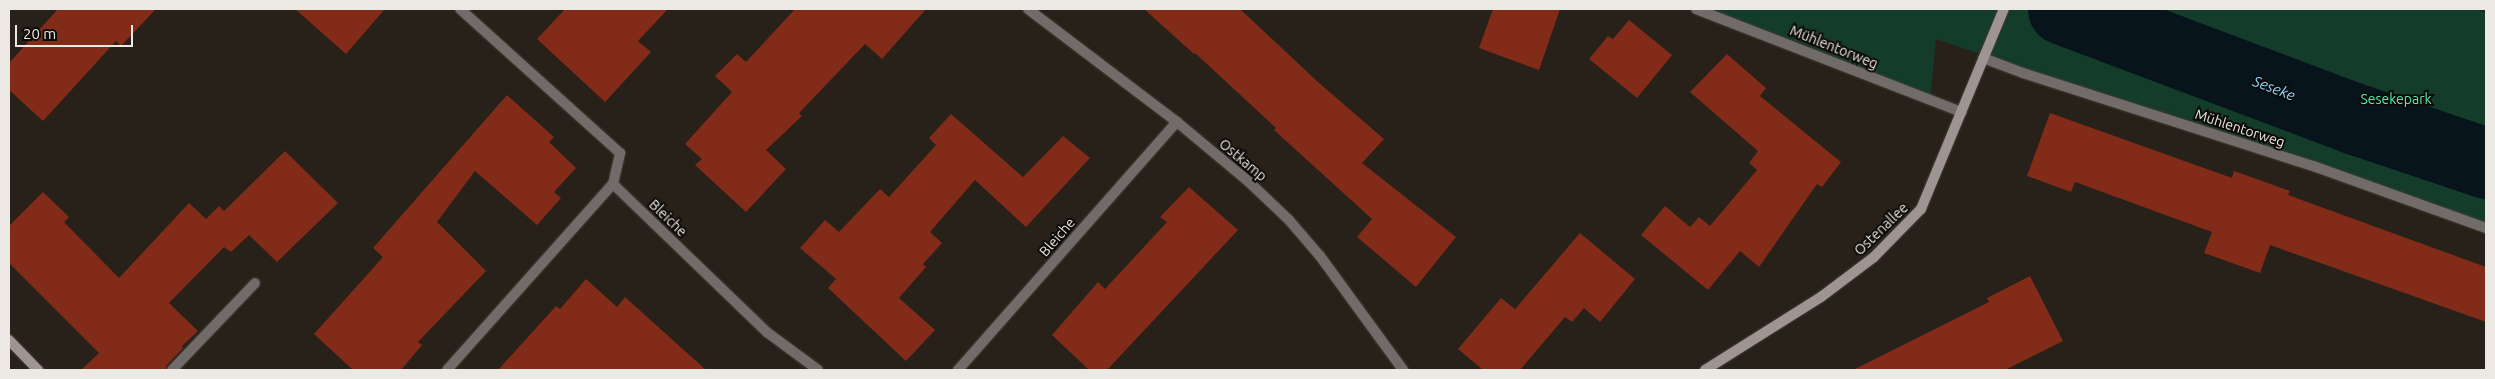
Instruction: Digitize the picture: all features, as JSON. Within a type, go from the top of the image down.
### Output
[{"type":"street","points":[[447,370],[613,184],[620,153],[460,9]]},
{"type":"street","name":"Ostkamp","points":[[1028,9],[1177,122],[1249,182],[1289,220],[1320,256],[1403,370]]},
{"type":"street","name":"Mühlentorweg","points":[[1696,9],[1962,112]]},
{"type":"street","name":"Ostenallee","points":[[1705,370],[1821,298],[1874,257],[1920,209],[2004,9]]},
{"type":"street","name":"Mühlentorweg","points":[[1983,58],[2023,73],[2313,166],[2486,228]]},
{"type":"street","name":"Bleiche","points":[[958,370],[1177,122]]},
{"type":"street","name":"Bleiche","points":[[613,184],[768,333],[818,370]]},
{"type":"street","points":[[172,370],[255,283]]},
{"type":"street","points":[[9,340],[38,370]]},
{"type":"green space","name":"Sesekepark","points":[[1695,9],[2475,9],[2486,13],[2486,228],[2313,166],[1936,39],[1930,100]]},
{"type":"building","points":[[58,9],[156,9],[121,46],[116,41],[43,121],[9,90],[9,63]]},
{"type":"building","points":[[295,9],[385,9],[346,54]]},
{"type":"building","points":[[565,9],[668,9],[638,41],[651,52],[605,102],[537,39]]},
{"type":"building","points":[[795,9],[926,9],[882,59],[865,44],[799,113],[802,116],[766,150],[786,169],[746,212],[695,165],[702,159],[685,144],[732,92],[715,76],[737,54],[746,62]]},
{"type":"building","points":[[1144,9],[1240,9],[1318,82],[1384,139],[1362,163],[1456,237],[1416,287],[1357,237],[1372,219],[1274,130],[1276,128],[1195,53]]},
{"type":"building","points":[[1493,9],[1560,9],[1539,70],[1479,48]]},
{"type":"building","points":[[1629,20],[1672,55],[1637,98],[1589,59],[1608,36],[1613,39]]},
{"type":"building","points":[[1727,54],[1766,88],[1760,96],[1841,162],[1822,187],[1817,184],[1759,267],[1740,251],[1708,290],[1641,235],[1665,206],[1690,227],[1699,217],[1710,226],[1757,170],[1749,163],[1758,151],[1690,92]]},
{"type":"building","points":[[507,95],[554,137],[549,142],[576,168],[554,192],[561,198],[537,225],[475,171],[437,222],[486,271],[418,342],[422,345],[401,370],[353,370],[314,334],[383,257],[373,248]]},
{"type":"building","points":[[2050,113],[2232,178],[2234,171],[2290,191],[2288,195],[2486,267],[2486,322],[2270,245],[2260,273],[2204,253],[2212,232],[2075,182],[2071,192],[2027,176]]},
{"type":"building","points":[[951,114],[1023,177],[1063,136],[1090,158],[1026,227],[975,180],[930,232],[942,243],[923,264],[926,267],[899,298],[935,330],[906,361],[828,288],[836,279],[800,248],[825,220],[839,232],[880,189],[889,197],[936,145],[929,138]]},
{"type":"building","points":[[285,151],[338,203],[277,262],[249,235],[231,252],[224,247],[169,303],[198,331],[182,346],[183,348],[167,365],[165,370],[81,370],[99,353],[9,263],[9,226],[43,192],[69,217],[64,222],[119,278],[189,203],[206,219],[219,206],[224,211]]},
{"type":"building","points":[[1189,187],[1238,230],[1107,370],[1089,370],[1052,335],[1098,282],[1105,289],[1167,222],[1160,217]]},
{"type":"building","points":[[1580,233],[1635,279],[1600,322],[1584,308],[1572,322],[1565,317],[1520,370],[1483,370],[1458,349],[1501,298],[1515,309]]},
{"type":"building","points":[[2030,276],[2063,341],[2005,370],[1853,370],[1989,302],[1987,298]]},
{"type":"building","points":[[586,279],[617,307],[625,297],[706,370],[498,370],[556,306],[560,309]]},
{"type":"waterway","name":"Seseke","points":[[2063,9],[2359,120],[2486,163]]}]
